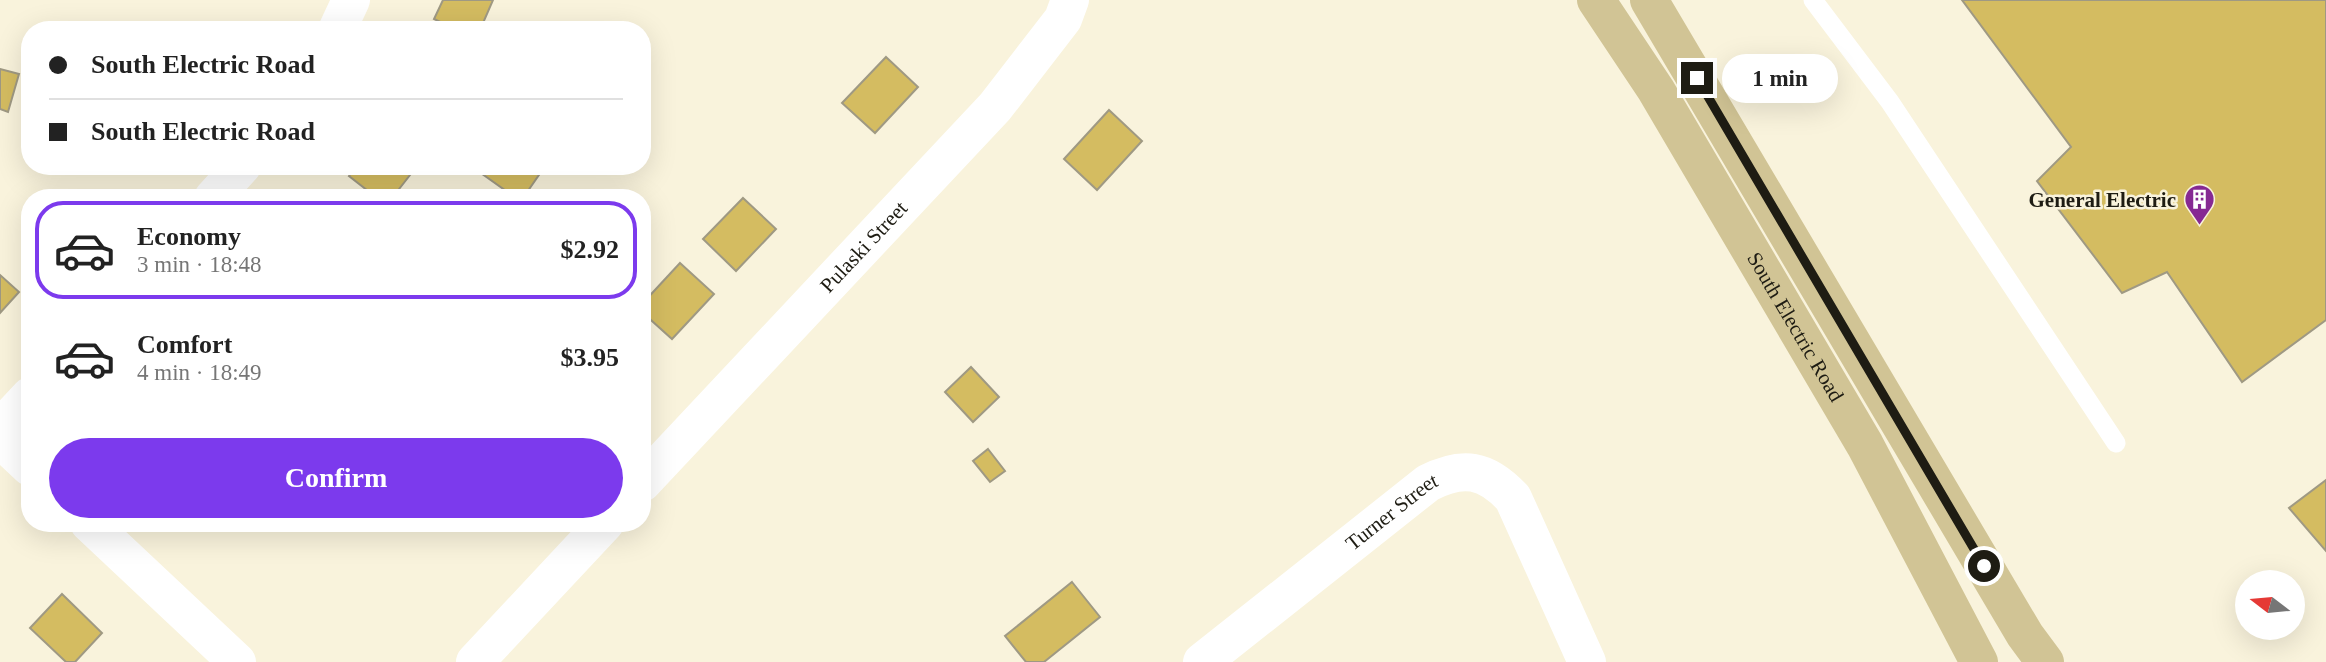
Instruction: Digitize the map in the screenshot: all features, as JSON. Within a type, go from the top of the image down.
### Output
[{"type":"main road","name":"South Electric Road","points":[[1597,0],[1656,90],[1865,445],[1979,662]]},
{"type":"main road","name":"South Electric Road","points":[[1649,0],[2025,635],[2045,662]]},
{"type":"street","points":[[341,21],[351,0]]},
{"type":"street","name":"Pulaski Street","points":[[651,473],[995,107],[1057,28],[1070,0]]},
{"type":"street","points":[[221,189],[234,175]]},
{"type":"street","points":[[0,428],[21,406]]},
{"type":"street","points":[[0,439],[21,459]]},
{"type":"street","name":"Turner Street","points":[[1202,662],[1427,483],[1446,473],[1459,471],[1479,473],[1498,482],[1513,498],[1587,662]]},
{"type":"street","points":[[99,532],[237,662]]},
{"type":"street","points":[[475,662],[597,532]]},
{"type":"lane","points":[[1813,0],[1891,102],[2116,443]]},
{"type":"building","points":[[443,0],[493,0],[484,21],[434,19]]},
{"type":"building","name":"General Electric","points":[[1962,0],[2326,0],[2326,320],[2242,382],[2167,272],[2122,293],[2037,181],[2071,147]]},
{"type":"building","points":[[886,57],[918,87],[875,133],[842,103]]},
{"type":"building","points":[[0,69],[19,74],[8,112],[0,109]]},
{"type":"building","points":[[1109,110],[1142,141],[1097,190],[1064,159]]},
{"type":"building","points":[[410,175],[399,189],[366,189],[349,176]]},
{"type":"building","points":[[484,175],[539,175],[529,189],[503,189]]},
{"type":"building","points":[[743,198],[776,229],[736,271],[703,239]]},
{"type":"building","points":[[680,263],[714,294],[672,339],[651,320],[651,294]]},
{"type":"building","points":[[0,275],[19,292],[0,313]]},
{"type":"building","points":[[971,367],[999,397],[973,422],[945,392]]},
{"type":"building","points":[[988,449],[1005,471],[990,482],[973,461]]},
{"type":"building","points":[[2326,480],[2326,551],[2289,508]]},
{"type":"building","points":[[1072,582],[1100,617],[1044,662],[1026,662],[1005,636]]},
{"type":"building","points":[[62,594],[102,633],[75,662],[66,662],[30,628]]},
{"type":"place","name":"General Electric","points":[[2199,227]]},
{"type":"route","points":[[1697,78],[1984,566]]}]
